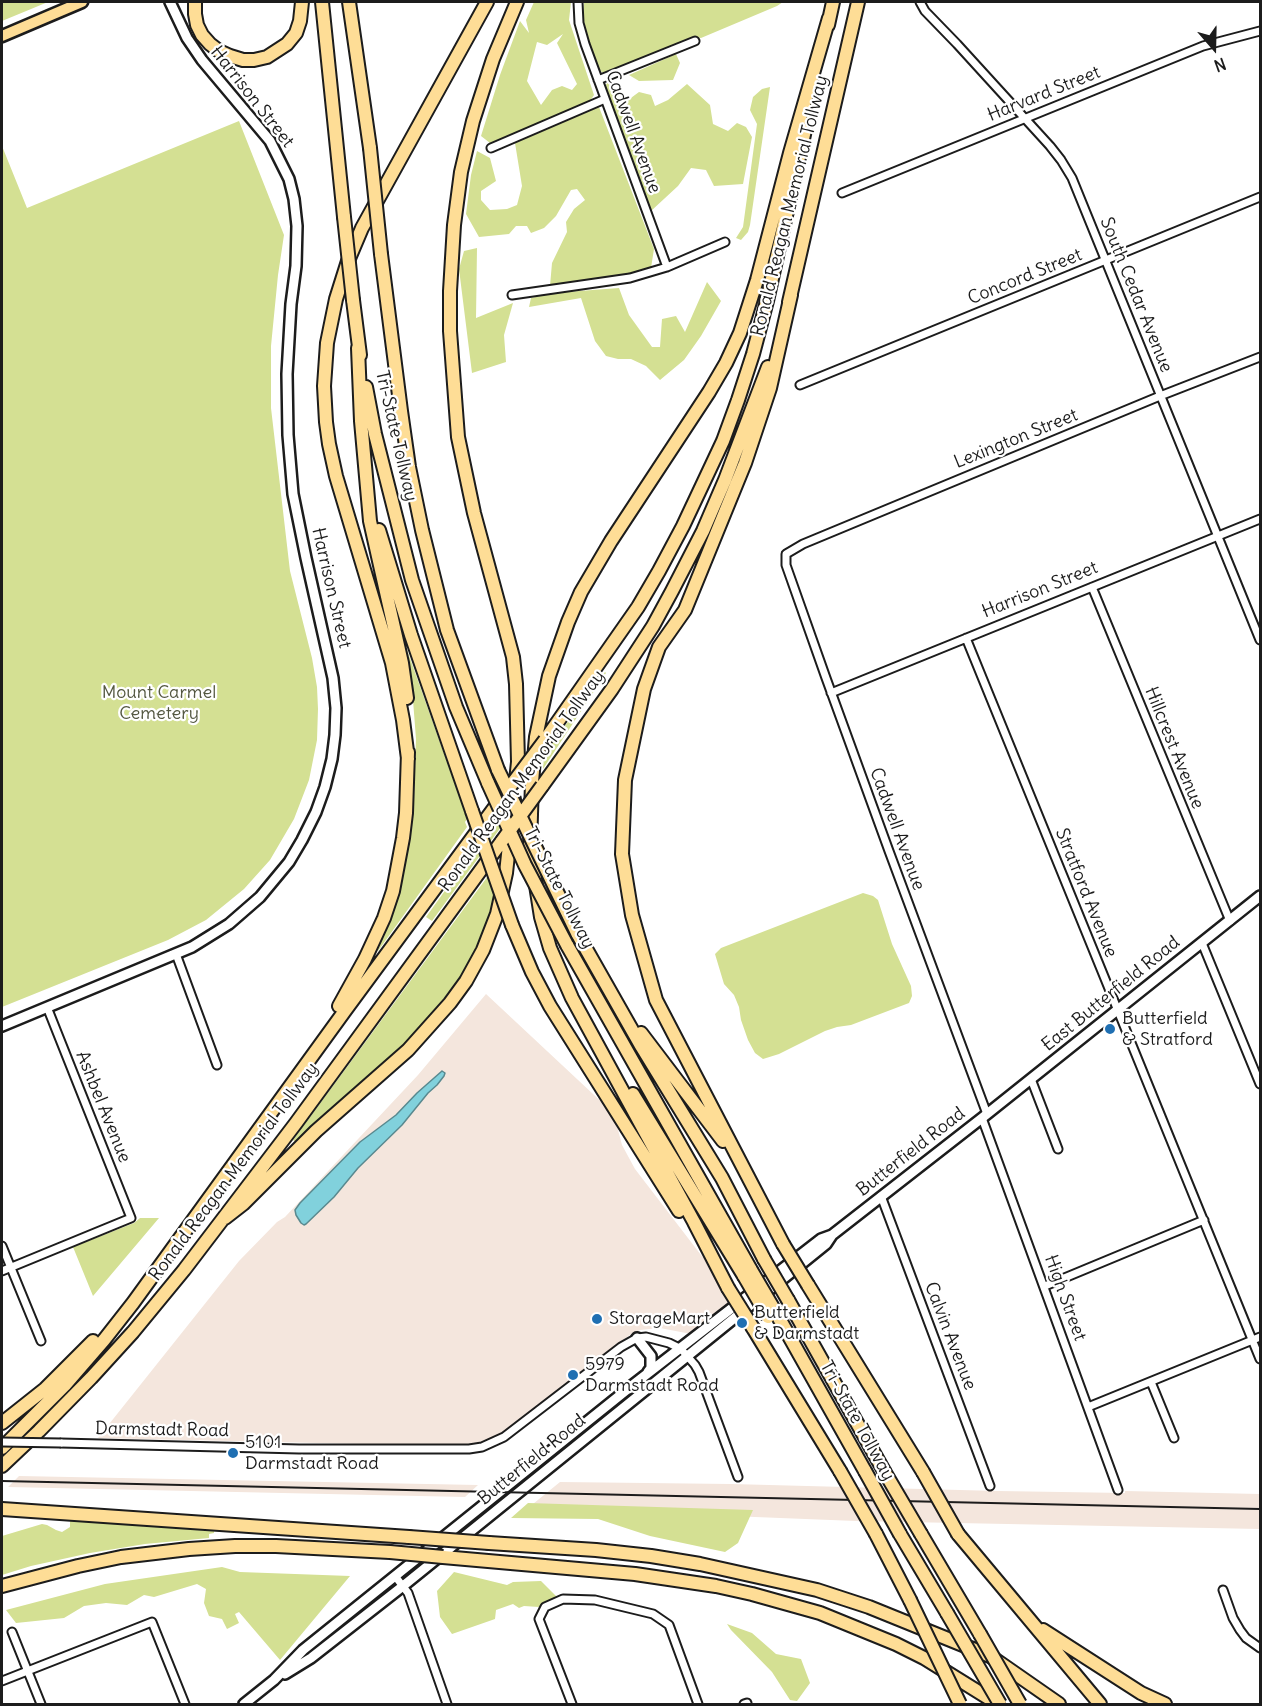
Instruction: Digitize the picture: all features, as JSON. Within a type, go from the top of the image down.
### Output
[{"type":"highway","points":[[195,2],[197,25],[210,44],[230,57],[254,60],[267,57],[287,44],[296,33],[302,2]]},
{"type":"highway","name":"Tri-State Tollway","points":[[322,2],[358,348],[375,434],[412,580],[456,707],[525,865],[567,945],[747,1273],[801,1359],[999,1704]]},
{"type":"highway","name":"Tri-State Tollway","points":[[349,2],[370,148],[402,423],[422,530],[447,630],[498,770],[577,933],[722,1178],[764,1259],[884,1471],[1020,1704]]},
{"type":"highway","points":[[408,759],[392,663],[336,476],[329,444],[325,402],[326,354],[336,299],[362,228],[487,2]]},
{"type":"highway","points":[[225,1218],[243,1204],[316,1131],[408,1050],[429,1028],[466,981],[483,950],[497,914],[506,873],[518,762],[516,684],[511,647],[474,513],[458,437],[450,331],[450,291],[454,225],[461,172],[473,121],[493,59],[517,2]]},
{"type":"highway","name":"Ronald Reagan Memorial Tollway","points":[[2,1448],[65,1385],[133,1303],[545,740],[638,607],[659,571],[723,441],[750,363],[767,302],[833,2]]},
{"type":"highway","name":"Ronald Reagan Memorial Tollway","points":[[2,1466],[60,1410],[133,1332],[225,1218],[589,723],[653,626],[690,557],[736,455],[791,296],[858,2]]},
{"type":"highway","points":[[728,1288],[568,990],[550,948],[536,893],[530,847],[536,736],[543,699],[557,651],[581,592],[611,541],[709,392],[740,333],[757,280],[790,153],[829,18]]},
{"type":"highway","points":[[791,296],[770,388],[745,463],[685,610],[659,647],[644,689],[625,780],[622,854],[632,915],[656,1000],[783,1244],[923,1472],[958,1534],[1100,1704]]},
{"type":"highway","points":[[294,1082],[311,1047],[345,996],[361,967],[384,918],[393,891],[406,813],[408,715],[402,663],[370,521],[358,348]]},
{"type":"highway","points":[[364,458],[387,559],[411,635],[512,925],[532,972],[550,1006],[728,1288],[840,1471],[910,1600],[960,1704]]},
{"type":"highway","points":[[615,1000],[745,1171]]},
{"type":"highway","points":[[586,1023],[604,1047],[747,1273]]},
{"type":"highway","points":[[2,1423],[45,1389],[133,1303]]},
{"type":"highway","points":[[2,1509],[596,1550],[700,1564],[817,1590],[869,1607],[990,1656],[1059,1703]]},
{"type":"highway","points":[[2,1586],[110,1559],[236,1546],[390,1552],[635,1574],[716,1586],[820,1613],[924,1658],[999,1704]]},
{"type":"highway","points":[[1032,1623],[1141,1693],[1165,1704]]},
{"type":"main road","points":[[2,36],[82,2]]},
{"type":"main road","name":"Harrison Street","points":[[2,1026],[176,954],[205,940],[229,924],[260,897],[289,862],[316,812],[325,787],[333,751],[336,708],[333,678],[293,494],[288,435],[287,374],[297,226],[290,178],[270,141],[202,60],[187,38],[170,2]]},
{"type":"main road","name":"East Butterfield Road","points":[[985,1116],[1260,896]]},
{"type":"main road","name":"Butterfield Road","points":[[274,1680],[311,1658],[403,1586],[685,1352],[826,1244],[832,1235],[985,1116]]},
{"type":"main road","points":[[637,1338],[651,1356],[651,1368],[643,1377]]},
{"type":"main road","name":"Butterfield Road","points":[[244,1704],[274,1680],[303,1650],[643,1377],[685,1352]]},
{"type":"street","name":"South Cedar Avenue","points":[[920,2],[925,11],[1025,118],[1061,160],[1072,178],[1260,640]]},
{"type":"street","name":"Cadwell Avenue","points":[[578,3],[579,23],[585,44],[667,267]]},
{"type":"street","name":"Harvard Street","points":[[842,193],[1203,46],[1260,31]]},
{"type":"street","points":[[598,80],[694,41]]},
{"type":"street","points":[[491,148],[605,99]]},
{"type":"street","name":"Concord Street","points":[[800,385],[1260,197]]},
{"type":"street","points":[[512,295],[630,279],[667,267],[724,242]]},
{"type":"street","name":"Lexington Street","points":[[786,554],[803,543],[1260,357]]},
{"type":"street","name":"Harrison Street","points":[[831,693],[1260,519]]},
{"type":"street","name":"Cadwell Avenue","points":[[786,554],[786,565],[831,693],[985,1116]]},
{"type":"street","name":"Hillcrest Avenue","points":[[1092,587],[1230,921]]},
{"type":"street","name":"Stratford Avenue","points":[[966,638],[1260,1359]]},
{"type":"street","points":[[1202,943],[1260,1084]]},
{"type":"street","points":[[176,954],[217,1065]]},
{"type":"street","name":"Ashbel Avenue","points":[[10,1268],[131,1218],[47,1007]]},
{"type":"street","points":[[1031,1079],[1058,1149]]},
{"type":"street","name":"High Street","points":[[985,1116],[1118,1490]]},
{"type":"street","name":"Calvin Avenue","points":[[881,1196],[990,1486]]},
{"type":"street","points":[[1045,1286],[1204,1220]]},
{"type":"street","points":[[2,1246],[41,1341]]},
{"type":"street","points":[[2,1271],[10,1268]]},
{"type":"street","points":[[1088,1407],[1260,1337]]},
{"type":"street","points":[[637,1338],[655,1338],[685,1352],[699,1372],[738,1477]]},
{"type":"street","name":"Darmstadt Road","points":[[2,1442],[299,1449],[470,1449],[482,1447],[504,1437],[621,1347],[637,1338]]},
{"type":"street","points":[[1151,1382],[1174,1438]]},
{"type":"street","points":[[395,1576],[408,1593],[447,1704]]},
{"type":"street","points":[[1223,1590],[1240,1630],[1246,1638],[1260,1648]]},
{"type":"street","points":[[572,1704],[539,1619],[545,1607],[563,1599],[595,1600],[653,1614],[669,1625],[698,1704]]},
{"type":"street","points":[[2,1681],[152,1622],[185,1704]]},
{"type":"street","points":[[12,1632],[41,1704]]},
{"type":"shaded area","points":[[486,994],[608,1108],[617,1126],[622,1145],[635,1169],[701,1255],[737,1297],[691,1333],[660,1328],[640,1330],[631,1334],[510,1429],[479,1444],[450,1446],[98,1438],[239,1261],[277,1222],[285,1217],[418,1075]]},
{"type":"shaded area","points":[[19,1476],[478,1485],[465,1497],[8,1487]]},
{"type":"shaded area","points":[[560,1482],[1260,1494],[1260,1529],[856,1521],[528,1508]]},
{"type":"green space","points":[[2,2],[48,2],[2,21]]},
{"type":"green space","points":[[534,2],[571,2],[569,20],[594,95],[590,101],[490,143],[481,136],[520,21],[529,33],[526,20]],"holes":[[[563,34],[557,43],[577,84],[572,90],[562,86],[552,90],[541,105],[527,81],[537,42],[547,45]]]},
{"type":"green space","points":[[584,2],[783,2],[701,38],[694,37],[603,73],[598,69],[587,39],[583,15]]},
{"type":"green space","points":[[676,54],[680,63],[673,80],[639,81],[629,75]]},
{"type":"green space","points":[[609,81],[613,85],[620,106],[639,92],[651,95],[655,106],[668,100],[687,84],[710,105],[713,124],[728,131],[737,123],[746,127],[752,137],[743,184],[714,186],[706,170],[691,168],[678,186],[651,211],[604,87]]},
{"type":"green space","points":[[770,87],[750,225],[748,232],[741,240],[736,238],[743,227],[757,124],[750,110],[753,97],[762,89]]},
{"type":"green space","points":[[599,107],[654,249],[651,268],[627,276],[550,286],[552,263],[567,232],[566,222],[574,209],[585,200],[577,189],[571,190],[556,216],[544,228],[531,233],[527,226],[516,226],[509,234],[479,237],[466,214],[477,151],[490,158],[496,181],[481,191],[481,200],[490,210],[507,209],[517,205],[522,186],[515,143]]},
{"type":"green space","name":"Mount Carmel Cemetery","points":[[239,121],[284,235],[271,346],[271,408],[290,571],[317,687],[317,740],[309,780],[294,819],[270,860],[244,889],[206,920],[168,940],[2,1007],[2,146],[27,208]]},
{"type":"green space","points":[[477,248],[476,318],[513,303],[504,335],[506,362],[472,373],[459,269],[464,251]]},
{"type":"green space","points":[[707,282],[721,301],[684,360],[660,380],[646,366],[631,359],[606,356],[595,341],[581,298],[529,307],[531,298],[553,293],[619,288],[629,315],[652,347],[660,347],[662,319],[676,316],[685,332]]},
{"type":"green space","points":[[406,647],[463,807],[467,827],[378,951],[403,870],[414,798],[416,739]]},
{"type":"green space","points":[[606,673],[543,769],[544,754]]},
{"type":"green space","points":[[506,806],[504,823],[432,921],[426,917]]},
{"type":"green space","points":[[488,876],[495,901],[475,951],[453,989],[411,1039],[341,1100],[297,1143],[293,1140]]},
{"type":"green space","points":[[863,893],[878,900],[892,944],[911,986],[912,996],[909,1003],[851,1025],[825,1031],[779,1054],[763,1059],[755,1053],[748,1040],[739,1007],[734,995],[724,984],[715,954],[721,948]]},
{"type":"green space","points":[[140,1218],[159,1218],[93,1296],[73,1247],[134,1223]]},
{"type":"green space","points":[[528,1503],[753,1510],[738,1543],[725,1552],[650,1536],[598,1519],[511,1518]]},
{"type":"green space","points":[[70,1521],[214,1531],[214,1533],[209,1534],[209,1538],[145,1544],[90,1553],[2,1575],[2,1536],[42,1524],[62,1532],[70,1527]]},
{"type":"green space","points":[[222,1567],[240,1572],[350,1576],[280,1660],[239,1612],[235,1614],[239,1623],[227,1629],[222,1619],[209,1616],[204,1603],[206,1589],[197,1584],[154,1597],[144,1595],[127,1605],[106,1603],[84,1606],[64,1618],[16,1623],[6,1610],[105,1584]]},
{"type":"green space","points":[[454,1572],[507,1585],[513,1582],[541,1581],[558,1598],[539,1607],[519,1608],[513,1604],[496,1610],[495,1619],[452,1634],[440,1617],[437,1591]]},
{"type":"green space","points":[[727,1624],[752,1633],[776,1654],[801,1659],[810,1683],[797,1701],[790,1700],[772,1672]]},
{"type":"water","points":[[442,1071],[445,1073],[444,1076],[402,1125],[358,1168],[334,1197],[306,1224],[301,1223],[295,1210],[300,1203],[360,1142],[396,1115]]},
{"type":"railway","points":[[2,1481],[1260,1509]]},
{"type":"place","name":"Butterfield & Stratford","points":[[1110,1029]]},
{"type":"place","name":"StorageMart","points":[[597,1319]]},
{"type":"place","name":"Butterfield & Darmstadt","points":[[742,1323]]},
{"type":"place","name":"5979 Darmstadt Road","points":[[573,1375]]},
{"type":"place","name":"5101 Darmstadt Road","points":[[233,1453]]}]
